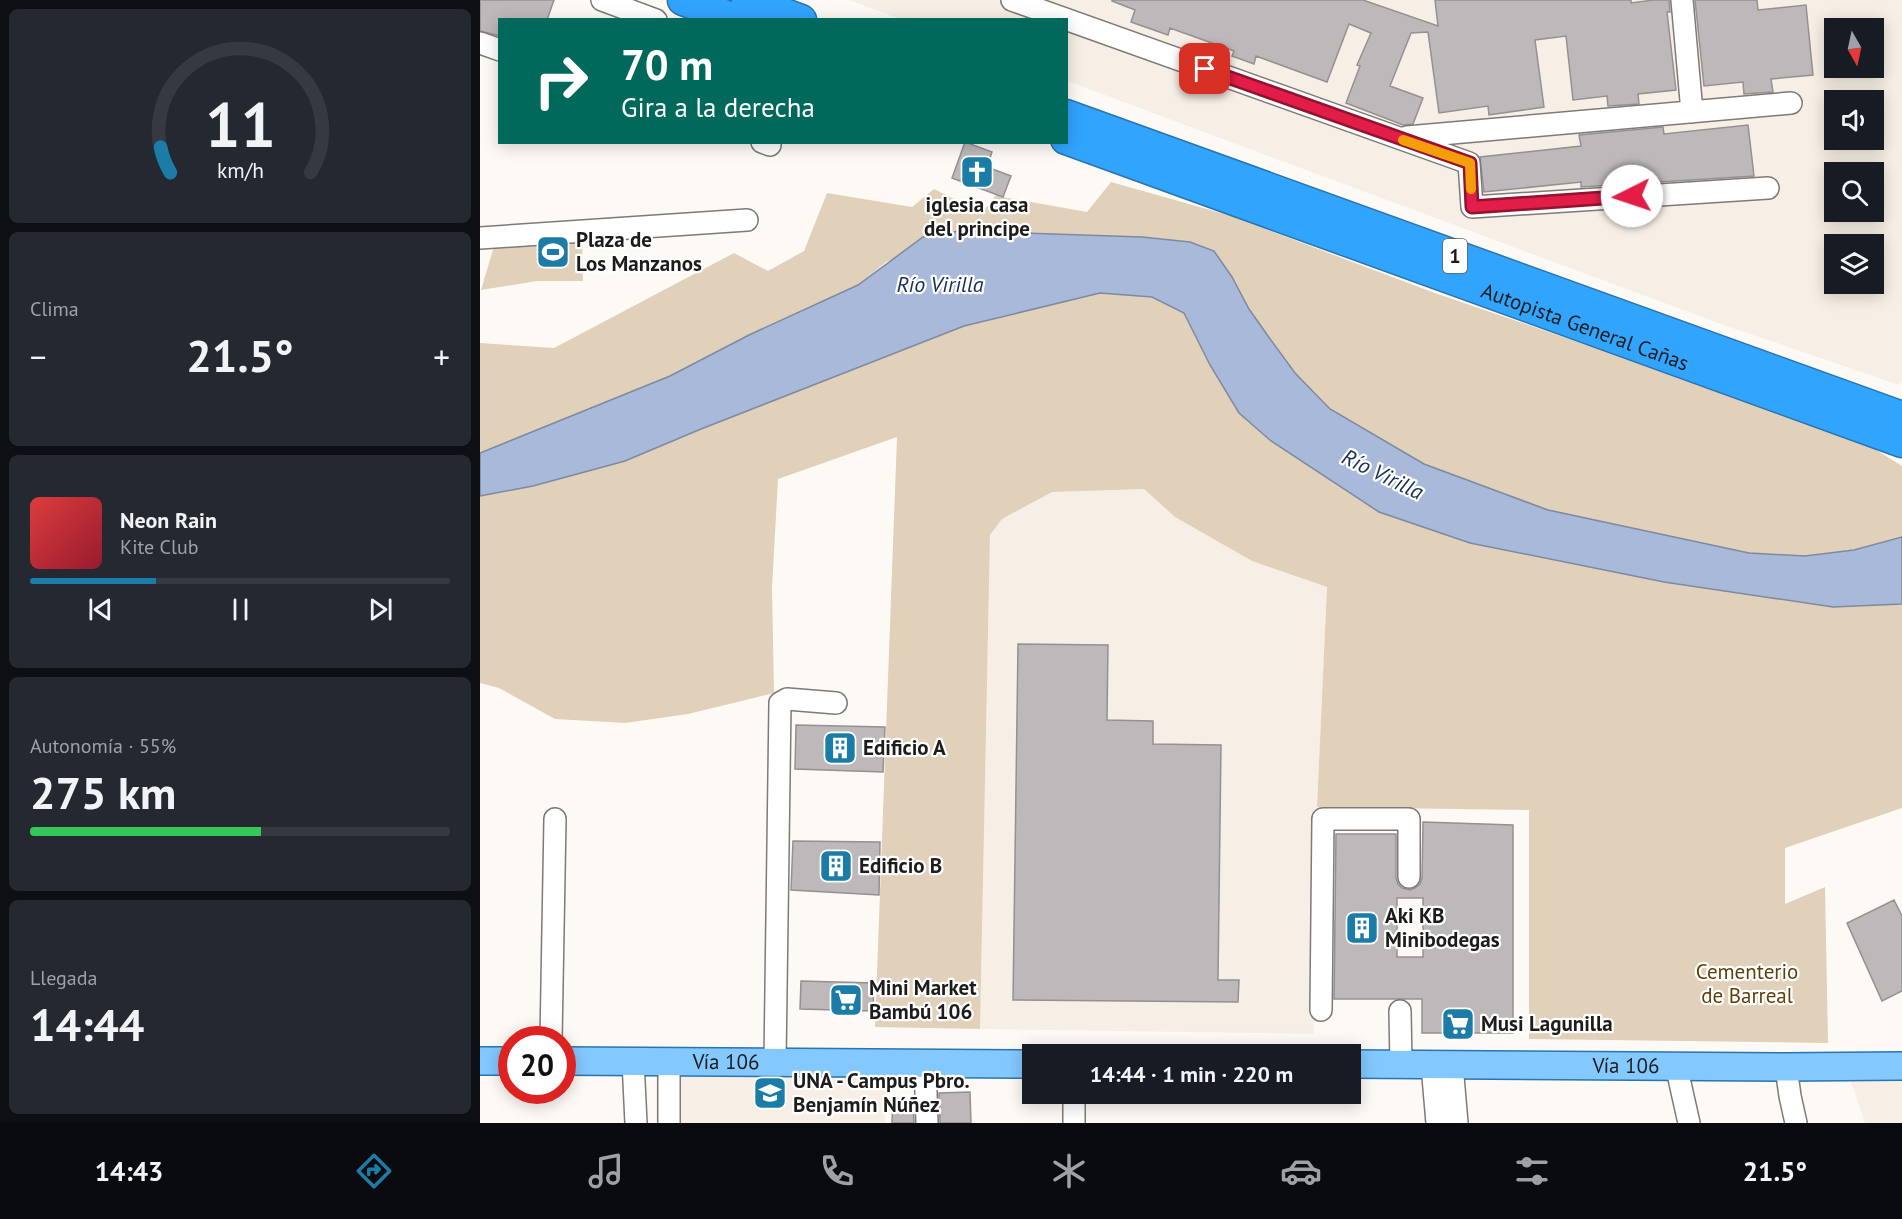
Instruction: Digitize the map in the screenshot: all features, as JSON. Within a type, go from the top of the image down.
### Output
[{"type":"highway","points":[[683,0],[732,18]]},
{"type":"highway","points":[[747,0],[796,18]]},
{"type":"highway","name":"Autopista General Cañas","points":[[1068,117],[1840,407],[1902,441]]},
{"type":"highway","name":"Autopista General Cañas","points":[[1068,140],[1840,407],[1902,417]]},
{"type":"main road","points":[[480,1061],[498,1061]]},
{"type":"main road","name":"Vía 106","points":[[576,1061],[1022,1064]]},
{"type":"main road","name":"Vía 106","points":[[1361,1064],[1902,1066]]},
{"type":"street","points":[[602,0],[651,18]]},
{"type":"street","points":[[1012,0],[1062,18]]},
{"type":"street","points":[[1682,0],[1692,112]]},
{"type":"street","points":[[1068,20],[1470,163],[1472,207],[1768,188]]},
{"type":"street","points":[[480,43],[498,49]]},
{"type":"street","points":[[1397,138],[1791,103]]},
{"type":"street","points":[[480,238],[747,220]]},
{"type":"street","points":[[775,1061],[780,703],[788,699],[836,703]]},
{"type":"street","points":[[551,1026],[555,819]]},
{"type":"street","points":[[1321,1010],[1323,819],[1409,819],[1409,877]]},
{"type":"street","points":[[1400,1011],[1401,1064]]},
{"type":"street","points":[[633,1061],[636,1123]]},
{"type":"street","points":[[669,1062],[669,1123]]},
{"type":"street","points":[[925,1063],[927,1123]]},
{"type":"street","points":[[1437,1123],[1442,1065]]},
{"type":"street","points":[[1442,1065],[1457,1123]]},
{"type":"street","points":[[1676,1065],[1689,1123]]},
{"type":"street","points":[[1786,1067],[1796,1123]]},
{"type":"street","points":[[1074,1104],[1074,1123]]},
{"type":"shaded area","points":[[849,0],[1902,0],[1902,380],[1899,385],[1718,323],[1068,81],[1068,18],[898,18]]},
{"type":"shaded area","points":[[1144,489],[1175,517],[1252,561],[1327,587],[1317,807],[1314,1034],[980,1029],[990,535],[1002,519],[1052,492]]},
{"type":"shaded area","name":"UNA - Campus Pbro. Benjamín Núñez","points":[[656,1062],[885,1062],[885,1123],[656,1123]]},
{"type":"shaded area","points":[[1902,1081],[1902,1123],[1865,1123],[1851,1082]]},
{"type":"green space","points":[[1111,182],[1228,215],[1432,292],[1857,438],[1902,466],[1902,537],[1854,550],[1805,556],[1749,553],[1548,510],[1424,464],[1330,409],[1295,373],[1249,309],[1232,277],[1214,251],[1023,234],[960,231],[886,262],[858,285],[749,335],[670,376],[480,453],[480,343],[554,348],[734,253],[768,271],[804,251],[827,193],[912,207],[934,189],[982,213],[996,195],[1087,212]]},
{"type":"green space","points":[[582,236],[583,281],[537,281],[481,290],[496,240]]},
{"type":"green space","name":"Cementerio de Barreal","points":[[1100,293],[1152,297],[1184,313],[1210,365],[1239,413],[1833,607],[1902,604],[1902,808],[1785,848],[1785,904],[1825,887],[1828,1043],[1529,1039],[1529,810],[1317,807],[1327,587],[1252,561],[1175,517],[1144,489],[1052,492],[1002,519],[990,535],[980,1029],[875,1027],[897,437],[778,479],[772,588],[774,693],[688,714],[625,723],[555,719],[499,688],[480,683],[480,496],[533,486],[625,461],[964,326]]},
{"type":"water","name":"Río Virilla","points":[[960,231],[1142,237],[1190,242],[1214,251],[1232,277],[1249,309],[1295,373],[1330,409],[1424,464],[1548,510],[1749,553],[1805,556],[1854,550],[1902,537],[1902,604],[1833,607],[1664,582],[1470,543],[1379,512],[1271,441],[1239,413],[1210,365],[1184,313],[1152,297],[1100,293],[964,326],[625,461],[533,486],[480,496],[480,453],[670,376],[749,335],[858,285],[923,237]]},
{"type":"building","points":[[480,0],[554,0],[548,18],[498,18],[498,36],[480,31]]},
{"type":"building","points":[[1112,0],[1363,0],[1438,26],[1435,0],[1631,0],[1631,3],[1669,0],[1670,12],[1667,12],[1676,90],[1638,94],[1639,104],[1608,106],[1607,96],[1573,100],[1566,36],[1535,40],[1544,107],[1489,115],[1488,106],[1439,113],[1428,32],[1411,33],[1390,86],[1423,98],[1413,124],[1403,125],[1346,103],[1360,66],[1357,65],[1371,33],[1349,24],[1327,82],[1256,56],[1254,64],[1232,56],[1234,51],[1170,28],[1168,35],[1131,22],[1135,10]]},
{"type":"building","points":[[1695,0],[1757,0],[1758,10],[1806,5],[1813,75],[1771,79],[1773,92],[1744,94],[1743,82],[1704,86]]},
{"type":"building","points":[[1748,125],[1754,176],[1581,187],[1581,182],[1484,192],[1480,157],[1581,146],[1579,135],[1663,127],[1664,134]]},
{"type":"building","name":"iglesia casa del principe","points":[[964,144],[992,152],[987,167],[1011,176],[1003,197],[952,178]]},
{"type":"building","points":[[1018,644],[1108,645],[1107,720],[1153,721],[1153,744],[1221,745],[1218,980],[1239,980],[1238,1002],[1013,1000]]},
{"type":"building","name":"Edificio A","points":[[796,725],[885,727],[883,772],[795,769]]},
{"type":"building","points":[[1423,822],[1513,825],[1513,1033],[1422,1033],[1422,999],[1334,999],[1336,834],[1396,834],[1398,884],[1410,890],[1420,884]],"holes":[[[1397,898],[1423,898],[1423,957],[1397,957]]]},
{"type":"building","name":"Edificio B","points":[[793,841],[880,842],[879,895],[791,890]]},
{"type":"building","points":[[1894,900],[1902,916],[1902,991],[1882,1001],[1847,923]]},
{"type":"building","points":[[801,981],[874,983],[873,1011],[800,1009]]},
{"type":"building","points":[[970,1092],[971,1123],[940,1123],[939,1093]]},
{"type":"building","points":[[893,1099],[913,1100],[914,1123],[892,1123]]},
{"type":"slow traffic","points":[[1403,140],[1470,163],[1471,189]]},
{"type":"place","name":"iglesia casa del principe","points":[[977,172]]},
{"type":"place","name":"Plaza de Los Manzanos","points":[[553,252]]},
{"type":"place","name":"Edificio A","points":[[840,748]]},
{"type":"place","name":"Edificio B","points":[[836,866]]},
{"type":"place","name":"Aki KB Minibodegas","points":[[1362,928]]},
{"type":"place","name":"Mini Market Bambú 106","points":[[846,1000]]},
{"type":"place","name":"Musi Lagunilla","points":[[1458,1024]]},
{"type":"place","name":"UNA - Campus Pbro. Benjamín Núñez","points":[[770,1093]]},
{"type":"route","points":[[1205,69],[1470,163],[1472,207],[1632,196]]}]
